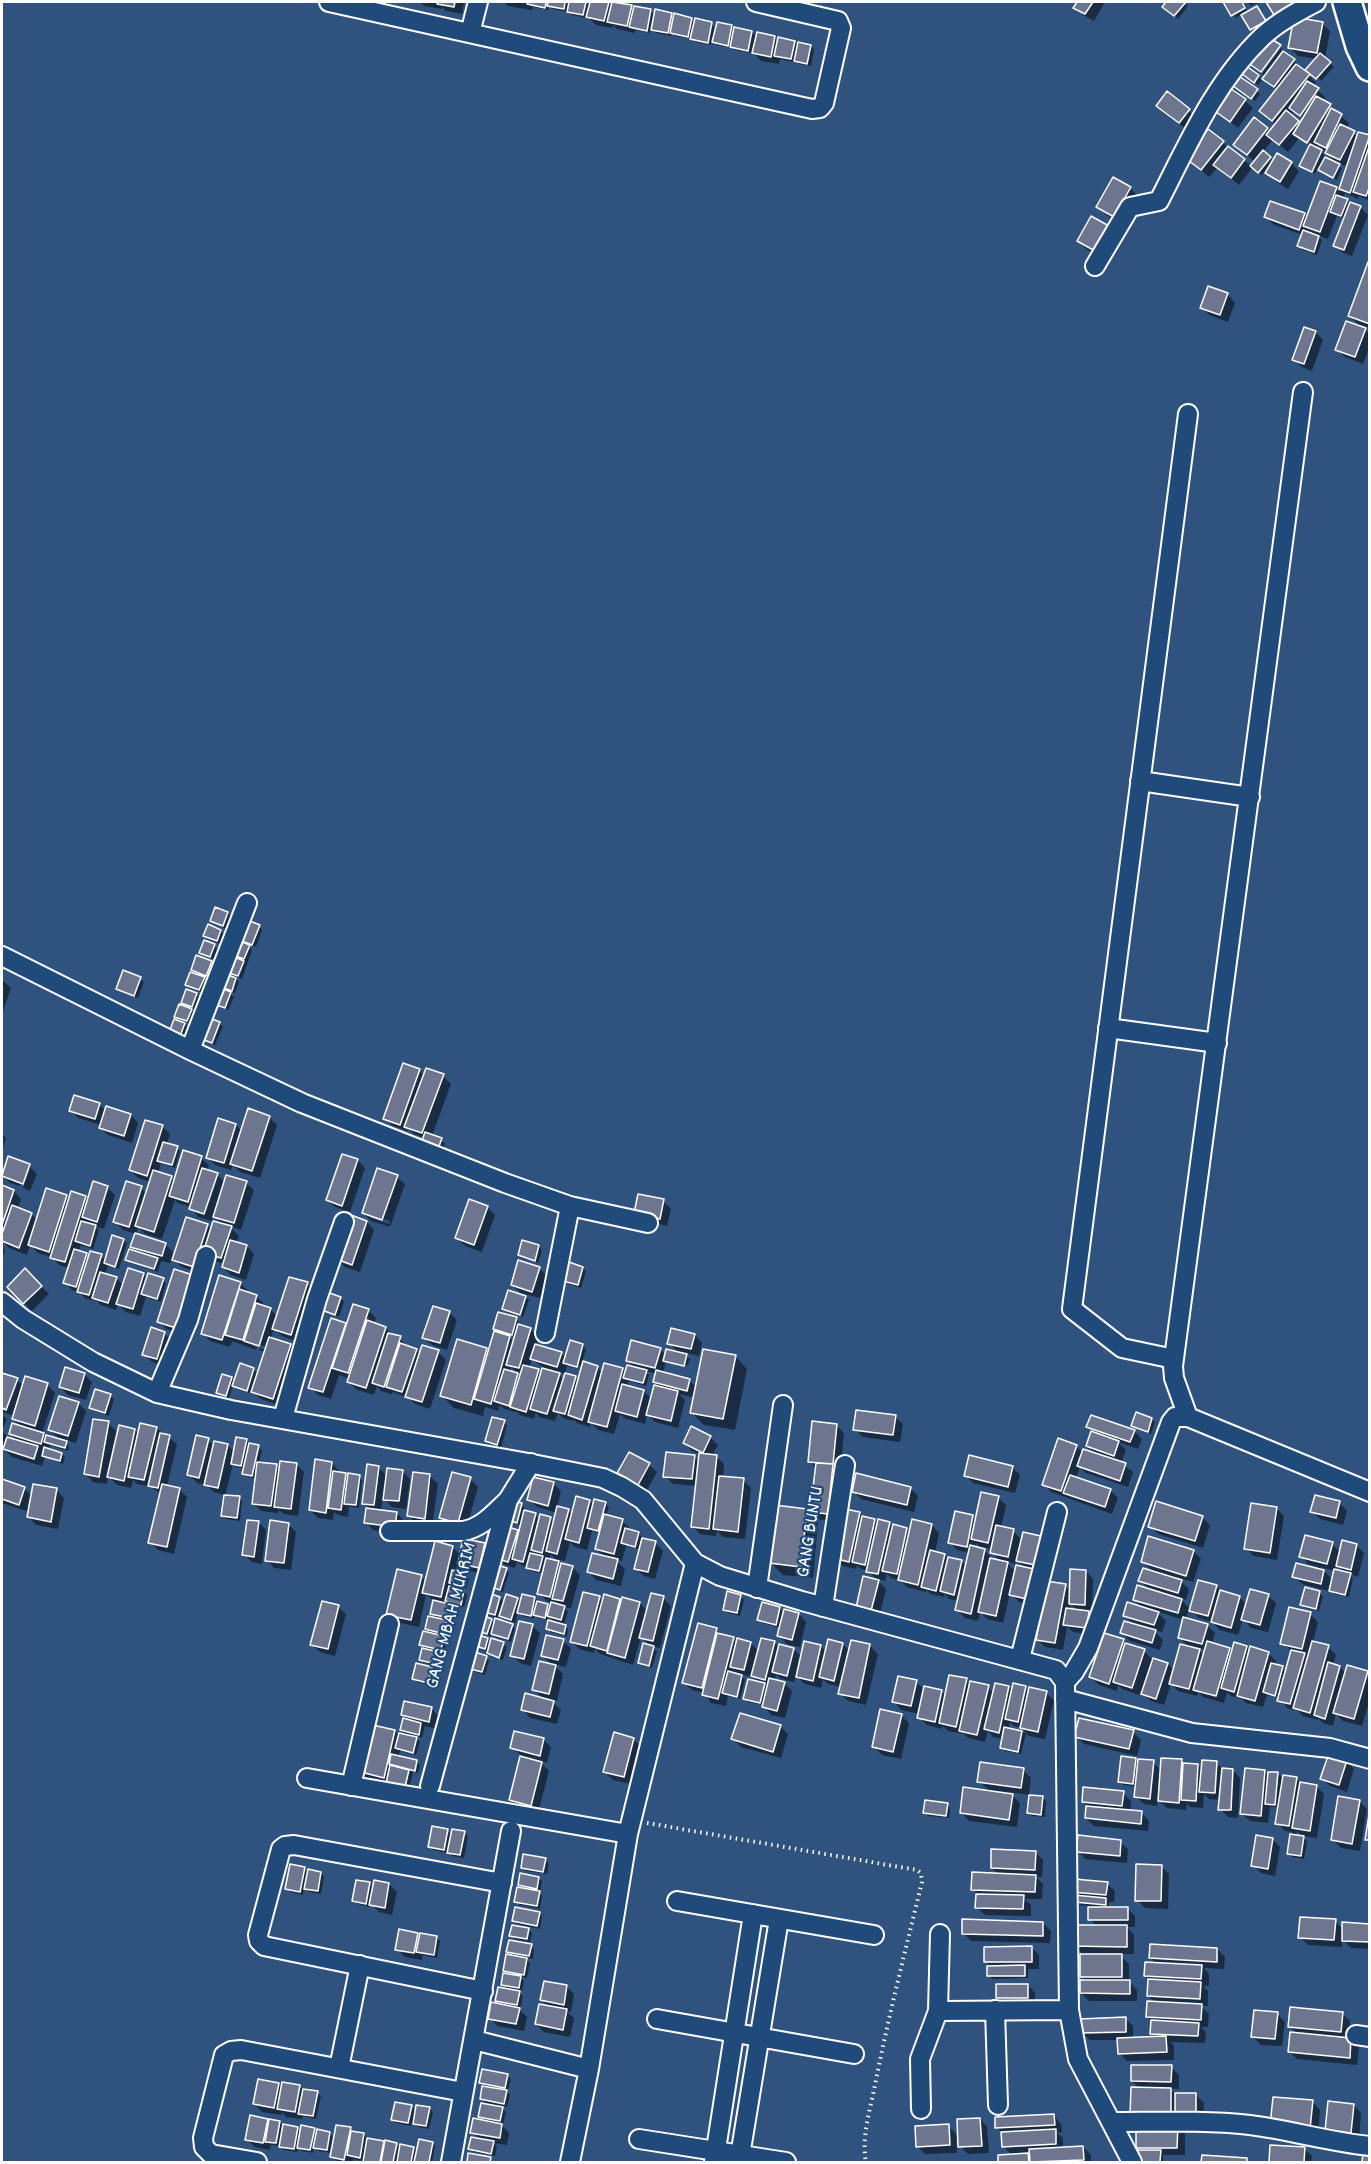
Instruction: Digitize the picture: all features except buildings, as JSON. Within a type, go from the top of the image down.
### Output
[{"type":"main road","points":[[1347,2],[1360,46],[1370,67]]},
{"type":"street","points":[[329,2],[812,109],[820,108],[824,103],[841,28],[838,21],[756,2]]},
{"type":"street","points":[[470,33],[478,2]]},
{"type":"street","points":[[1095,266],[1130,207],[1159,201],[1212,100],[1244,58],[1261,38],[1285,19],[1316,2]]},
{"type":"street","points":[[1188,1417],[1174,1378],[1174,1359],[1303,392]]},
{"type":"street","points":[[1174,1359],[1122,1348],[1072,1309],[1188,414]]},
{"type":"street","points":[[1140,781],[1250,797]]},
{"type":"street","points":[[189,1050],[247,903]]},
{"type":"street","points":[[2,956],[189,1050],[302,1103],[390,1140],[504,1184],[570,1206],[648,1223]]},
{"type":"street","points":[[1108,1028],[1217,1043]]},
{"type":"street","points":[[545,1333],[570,1206]]},
{"type":"street","points":[[284,1418],[317,1299],[344,1222]]},
{"type":"street","points":[[157,1393],[188,1320],[206,1256]]},
{"type":"street","points":[[2,1302],[22,1319],[93,1362],[157,1393],[231,1410],[531,1463],[603,1478],[643,1500],[699,1566],[720,1576],[823,1607],[1056,1670],[1065,1690],[1069,2010],[1078,2059],[1132,2163]]},
{"type":"street","points":[[757,1588],[783,1405]]},
{"type":"street","points":[[1065,1690],[1088,1648],[1171,1422],[1175,1417],[1188,1417],[1370,1492]]},
{"type":"street","name":"GANG MBAH MUKRIM","points":[[430,1786],[508,1500],[531,1463]]},
{"type":"street","name":"GANG BUNTU","points":[[823,1607],[845,1465]]},
{"type":"street","points":[[390,1531],[473,1529],[508,1500]]},
{"type":"street","points":[[1020,1659],[1057,1512]]},
{"type":"street","points":[[570,2163],[589,2069],[628,1834],[699,1566]]},
{"type":"street","points":[[351,1786],[389,1624]]},
{"type":"street","points":[[1065,1690],[1192,1733],[1330,1749],[1370,1759]]},
{"type":"street","points":[[307,1778],[628,1834]]},
{"type":"street","points":[[451,2163],[511,1831]]},
{"type":"street","points":[[483,1990],[264,1946],[259,1941],[258,1935],[281,1849],[285,1846],[294,1845],[502,1883]]},
{"type":"street","points":[[677,1901],[874,1935]]},
{"type":"street","points":[[715,2157],[753,1914]]},
{"type":"street","points":[[740,2159],[779,1919]]},
{"type":"street","points":[[921,2109],[920,2059],[938,2011],[939,1934]]},
{"type":"street","points":[[339,2068],[360,1965]]},
{"type":"street","points":[[995,2010],[998,2105]]},
{"type":"street","points":[[938,2011],[1069,2010]]},
{"type":"street","points":[[657,2019],[854,2054]]},
{"type":"street","points":[[474,2040],[589,2069]]},
{"type":"street","points":[[257,2163],[211,2154],[204,2147],[203,2138],[224,2055],[231,2051],[242,2050],[464,2092]]},
{"type":"street","points":[[1110,2122],[1210,2122],[1250,2125],[1341,2143],[1370,2146]]},
{"type":"street","points":[[639,2139],[715,2157],[786,2163]]}]
